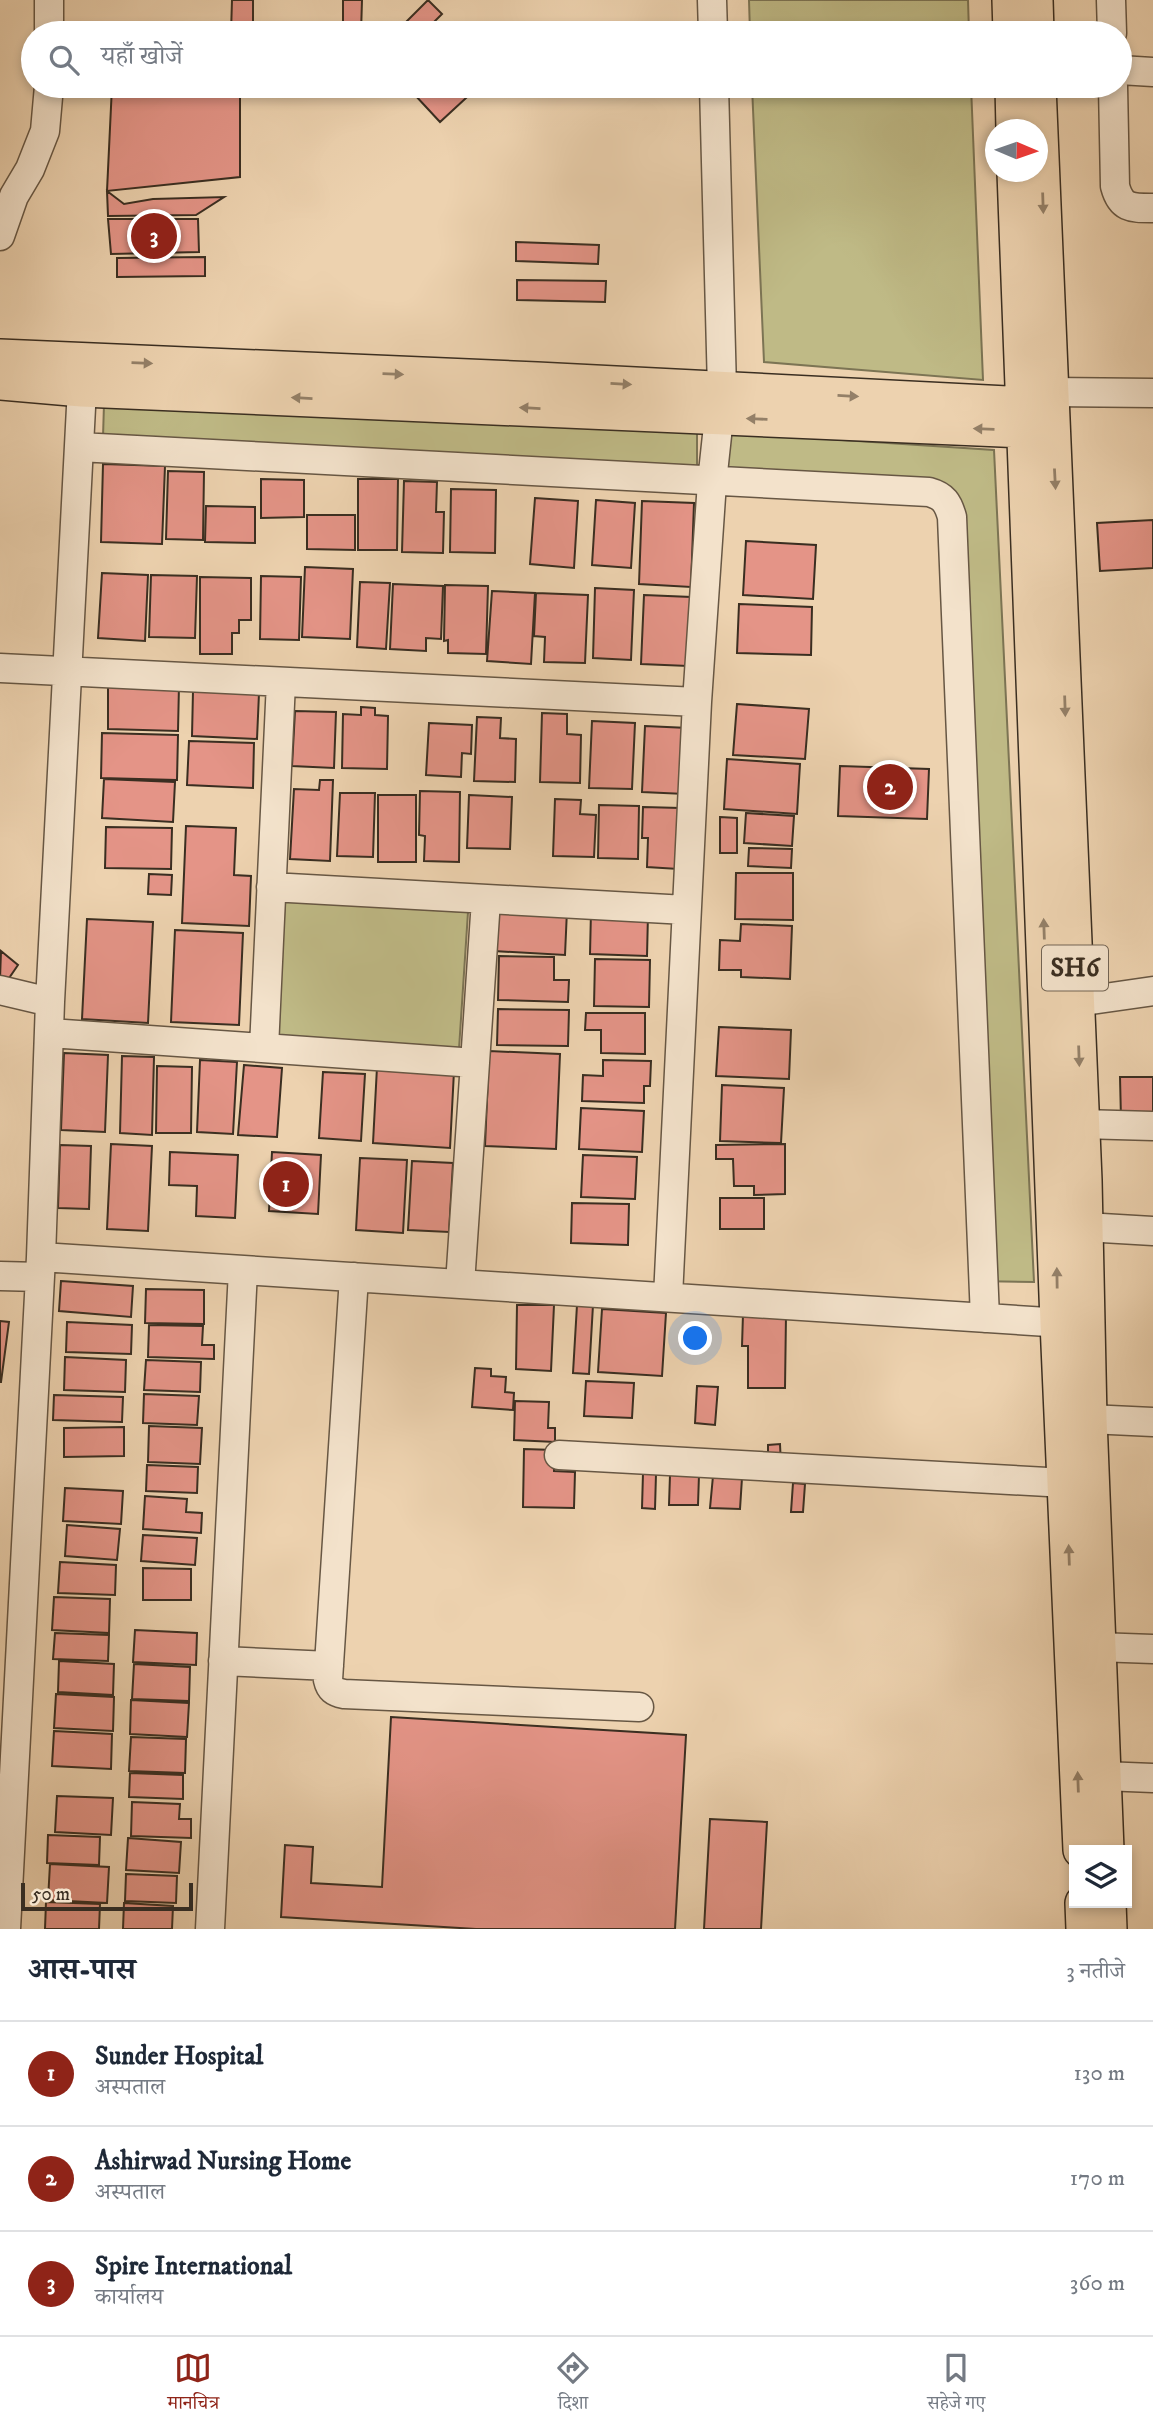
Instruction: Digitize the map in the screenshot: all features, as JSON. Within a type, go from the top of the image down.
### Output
[{"type":"main road","points":[[1010,0],[1011,21]]},
{"type":"main road","points":[[1035,0],[1036,21]]},
{"type":"main road","points":[[1013,98],[1014,119]]},
{"type":"main road","name":"SH6","points":[[1038,98],[1040,413],[1053,1142],[1073,1323],[1089,1419],[1079,1483],[1097,1647],[1106,1845]]},
{"type":"main road","name":"SH6","points":[[1016,182],[1040,413],[1077,1002],[1082,1124],[1085,1227],[1073,1323],[1079,1483],[1081,1845]]},
{"type":"main road","points":[[0,357],[83,375]]},
{"type":"main road","points":[[0,382],[83,375],[720,403],[1040,413]]},
{"type":"main road","points":[[1083,1908],[1084,1929]]},
{"type":"main road","points":[[1108,1908],[1110,1929]]},
{"type":"street","points":[[49,0],[49,21]]},
{"type":"street","points":[[712,0],[713,21]]},
{"type":"street","points":[[1111,0],[1112,21]]},
{"type":"street","points":[[1132,70],[1153,72]]},
{"type":"street","points":[[0,236],[14,197],[30,169],[45,131],[48,98]]},
{"type":"street","points":[[668,1297],[697,702],[720,403],[714,98]]},
{"type":"street","points":[[1113,98],[1115,186],[1118,198],[1126,205],[1153,208]]},
{"type":"street","points":[[6,1929],[41,1267],[50,1002],[83,375]]},
{"type":"street","points":[[1040,413],[1153,393]]},
{"type":"street","points":[[79,447],[929,492],[939,495],[947,502],[952,517],[985,1318]]},
{"type":"street","points":[[0,668],[697,702]]},
{"type":"street","points":[[264,1048],[281,682]]},
{"type":"street","points":[[271,887],[686,910]]},
{"type":"street","points":[[460,1284],[485,900]]},
{"type":"street","points":[[0,990],[50,1002]]},
{"type":"street","points":[[1077,1002],[1153,991]]},
{"type":"street","points":[[50,1034],[474,1063]]},
{"type":"street","points":[[1082,1124],[1153,1126]]},
{"type":"street","points":[[1085,1227],[1153,1231]]},
{"type":"street","points":[[0,1276],[41,1267],[243,1270],[1073,1323]]},
{"type":"street","points":[[210,1929],[243,1270]]},
{"type":"street","points":[[354,1277],[329,1666],[330,1688],[344,1694],[639,1707]]},
{"type":"street","points":[[1089,1419],[1153,1422]]},
{"type":"street","points":[[559,1455],[1079,1483]]},
{"type":"street","points":[[1097,1647],[1153,1649]]},
{"type":"street","points":[[223,1661],[329,1666]]},
{"type":"street","points":[[1103,1776],[1153,1778]]},
{"type":"shaded area","points":[[749,0],[968,0],[969,21],[750,21]]},
{"type":"shaded area","points":[[753,98],[971,98],[983,380],[764,362]]},
{"type":"shaded area","points":[[104,404],[697,431],[697,472],[103,437]]},
{"type":"shaded area","points":[[719,432],[994,450],[1034,1282],[975,1281],[943,486],[719,473]]},
{"type":"shaded area","points":[[285,901],[468,912],[459,1049],[277,1038]]},
{"type":"building","points":[[232,0],[253,0],[253,21],[231,21]]},
{"type":"building","points":[[343,0],[362,0],[361,21],[343,21]]},
{"type":"building","points":[[428,0],[442,14],[435,21],[407,21]]},
{"type":"building","points":[[111,98],[240,98],[240,177],[107,191]]},
{"type":"building","points":[[418,98],[466,98],[440,122]]},
{"type":"building","points":[[107,191],[124,204],[153,199],[224,197],[196,215],[108,216]]},
{"type":"building","points":[[108,219],[198,219],[199,252],[111,254]]},
{"type":"building","points":[[516,242],[599,245],[598,264],[516,261]]},
{"type":"building","points":[[205,257],[205,276],[117,277],[117,258]]},
{"type":"building","points":[[517,280],[606,281],[605,302],[517,300]]},
{"type":"building","points":[[103,464],[165,466],[162,544],[101,542]]},
{"type":"building","points":[[168,471],[204,472],[203,540],[166,539]]},
{"type":"building","points":[[261,479],[304,480],[304,517],[261,518]]},
{"type":"building","points":[[358,479],[398,479],[397,550],[358,550]]},
{"type":"building","points":[[404,481],[437,482],[436,512],[444,512],[443,553],[402,552]]},
{"type":"building","points":[[451,489],[496,490],[495,553],[450,552]]},
{"type":"building","points":[[535,498],[578,501],[574,568],[530,564]]},
{"type":"building","points":[[596,500],[635,503],[631,568],[592,565]]},
{"type":"building","points":[[642,501],[694,503],[691,587],[639,584]]},
{"type":"building","points":[[206,506],[255,507],[255,543],[205,542]]},
{"type":"building","points":[[307,515],[355,515],[355,550],[307,549]]},
{"type":"building","points":[[1153,520],[1153,568],[1100,571],[1097,523]]},
{"type":"building","points":[[746,541],[816,545],[813,599],[743,595]]},
{"type":"building","points":[[305,567],[353,569],[350,639],[302,637]]},
{"type":"building","points":[[102,573],[148,575],[145,641],[98,638]]},
{"type":"building","points":[[151,575],[197,576],[195,638],[149,637]]},
{"type":"building","points":[[261,576],[301,577],[299,640],[260,639]]},
{"type":"building","points":[[200,577],[251,578],[251,620],[239,620],[239,633],[232,633],[232,654],[200,654]]},
{"type":"building","points":[[360,582],[390,583],[386,649],[357,647]]},
{"type":"building","points":[[393,584],[443,586],[441,639],[426,638],[426,651],[390,649]]},
{"type":"building","points":[[445,585],[488,586],[486,654],[448,653],[448,640],[444,641]]},
{"type":"building","points":[[595,588],[634,590],[631,660],[593,658]]},
{"type":"building","points":[[492,591],[535,593],[531,664],[487,661]]},
{"type":"building","points":[[536,593],[588,595],[585,663],[544,662],[545,637],[534,636]]},
{"type":"building","points":[[644,595],[691,597],[688,666],[641,664]]},
{"type":"building","points":[[739,604],[812,607],[811,655],[737,653]]},
{"type":"building","points":[[108,684],[179,685],[178,731],[108,729]]},
{"type":"building","points":[[193,691],[259,693],[257,739],[192,736]]},
{"type":"building","points":[[737,704],[809,709],[805,759],[733,755]]},
{"type":"building","points":[[361,707],[375,708],[375,715],[388,716],[387,769],[342,768],[343,714],[361,715]]},
{"type":"building","points":[[295,711],[336,712],[334,768],[292,766]]},
{"type":"building","points":[[542,713],[567,714],[567,734],[581,735],[580,783],[540,782]]},
{"type":"building","points":[[477,717],[501,718],[500,738],[516,739],[515,782],[474,781]]},
{"type":"building","points":[[592,721],[635,723],[632,789],[589,788]]},
{"type":"building","points":[[429,723],[472,725],[471,754],[462,753],[461,777],[426,775]]},
{"type":"building","points":[[645,726],[688,728],[685,794],[642,792]]},
{"type":"building","points":[[102,733],[178,735],[177,780],[101,778]]},
{"type":"building","points":[[189,741],[254,743],[253,788],[187,785]]},
{"type":"building","points":[[727,759],[800,764],[797,814],[724,809]]},
{"type":"building","points":[[840,766],[929,769],[927,819],[838,816]]},
{"type":"building","points":[[104,779],[175,782],[173,822],[102,818]]},
{"type":"building","points":[[320,780],[333,780],[330,861],[290,859],[294,789],[319,790]]},
{"type":"building","points":[[420,791],[460,792],[459,862],[424,861],[425,836],[419,835]]},
{"type":"building","points":[[340,793],[375,793],[373,857],[337,856]]},
{"type":"building","points":[[378,795],[416,795],[416,862],[378,862]]},
{"type":"building","points":[[469,795],[512,797],[510,849],[467,848]]},
{"type":"building","points":[[555,799],[581,800],[580,814],[596,815],[594,857],[553,856]]},
{"type":"building","points":[[599,805],[639,806],[638,859],[598,858]]},
{"type":"building","points":[[643,807],[680,808],[678,869],[647,867],[648,838],[642,838]]},
{"type":"building","points":[[746,813],[794,816],[792,846],[744,843]]},
{"type":"building","points":[[720,817],[737,818],[737,853],[720,853]]},
{"type":"building","points":[[186,826],[236,828],[234,875],[251,876],[249,926],[182,923]]},
{"type":"building","points":[[106,827],[172,828],[171,869],[105,868]]},
{"type":"building","points":[[749,848],[792,849],[791,868],[748,866]]},
{"type":"building","points":[[736,873],[793,873],[793,920],[735,919]]},
{"type":"building","points":[[149,874],[172,875],[171,895],[148,894]]},
{"type":"building","points":[[496,906],[567,910],[565,955],[494,951]]},
{"type":"building","points":[[591,911],[648,914],[647,956],[590,954]]},
{"type":"building","points":[[87,919],[153,922],[148,1023],[82,1019]]},
{"type":"building","points":[[741,924],[792,926],[790,979],[741,977],[741,970],[719,970],[720,940],[740,941]]},
{"type":"building","points":[[175,930],[243,933],[239,1025],[171,1022]]},
{"type":"building","points":[[1,951],[18,965],[7,981],[0,979]]},
{"type":"building","points":[[499,956],[554,957],[554,980],[569,980],[568,1002],[498,1000]]},
{"type":"building","points":[[595,959],[650,960],[649,1007],[594,1006]]},
{"type":"building","points":[[498,1009],[569,1010],[568,1046],[497,1045]]},
{"type":"building","points":[[586,1013],[645,1013],[645,1054],[601,1053],[601,1030],[585,1030]]},
{"type":"building","points":[[719,1027],[791,1030],[789,1079],[716,1076]]},
{"type":"building","points":[[489,1051],[560,1054],[556,1149],[485,1146]]},
{"type":"building","points":[[64,1053],[108,1055],[105,1132],[61,1130]]},
{"type":"building","points":[[122,1056],[154,1057],[152,1135],[120,1133]]},
{"type":"building","points":[[200,1060],[237,1062],[233,1134],[197,1132]]},
{"type":"building","points":[[603,1060],[651,1061],[650,1086],[644,1086],[644,1103],[582,1101],[583,1075],[603,1076]]},
{"type":"building","points":[[244,1065],[282,1068],[277,1137],[238,1135]]},
{"type":"building","points":[[157,1066],[192,1067],[191,1133],[156,1133]]},
{"type":"building","points":[[377,1067],[454,1071],[450,1148],[373,1143]]},
{"type":"building","points":[[323,1072],[365,1074],[361,1141],[319,1138]]},
{"type":"building","points":[[1120,1077],[1153,1077],[1153,1118],[1121,1119]]},
{"type":"building","points":[[722,1085],[784,1088],[781,1143],[720,1141]]},
{"type":"building","points":[[581,1108],[644,1111],[642,1152],[579,1149]]},
{"type":"building","points":[[111,1144],[152,1146],[148,1231],[107,1229]]},
{"type":"building","points":[[785,1144],[785,1194],[754,1195],[754,1186],[734,1186],[733,1159],[716,1159],[716,1145]]},
{"type":"building","points":[[60,1145],[91,1146],[89,1209],[58,1208]]},
{"type":"building","points":[[170,1152],[238,1155],[235,1218],[196,1216],[197,1186],[169,1185]]},
{"type":"building","points":[[272,1152],[321,1155],[318,1214],[269,1211]]},
{"type":"building","points":[[583,1155],[637,1157],[635,1199],[581,1197]]},
{"type":"building","points":[[360,1158],[407,1160],[403,1233],[356,1230]]},
{"type":"building","points":[[412,1161],[453,1163],[449,1232],[408,1230]]},
{"type":"building","points":[[720,1198],[764,1198],[764,1229],[720,1229]]},
{"type":"building","points":[[572,1203],[629,1204],[628,1245],[571,1243]]},
{"type":"building","points":[[61,1281],[133,1286],[131,1317],[59,1311]]},
{"type":"building","points":[[146,1289],[204,1290],[204,1324],[145,1323]]},
{"type":"building","points":[[517,1305],[554,1305],[551,1371],[516,1369]]},
{"type":"building","points":[[577,1305],[593,1305],[589,1374],[573,1373]]},
{"type":"building","points":[[602,1309],[666,1313],[662,1376],[598,1372]]},
{"type":"building","points":[[743,1314],[786,1315],[785,1388],[748,1388],[748,1346],[742,1346]]},
{"type":"building","points":[[0,1321],[9,1322],[1,1382],[0,1382]]},
{"type":"building","points":[[67,1322],[132,1325],[131,1354],[66,1352]]},
{"type":"building","points":[[149,1325],[203,1326],[202,1345],[214,1345],[214,1359],[148,1357]]},
{"type":"building","points":[[65,1357],[126,1360],[125,1392],[64,1390]]},
{"type":"building","points":[[146,1360],[201,1362],[200,1392],[144,1390]]},
{"type":"building","points":[[475,1368],[491,1369],[491,1376],[506,1377],[505,1392],[514,1393],[513,1410],[472,1407]]},
{"type":"building","points":[[586,1381],[634,1383],[632,1418],[584,1416]]},
{"type":"building","points":[[697,1386],[718,1387],[715,1425],[695,1423]]},
{"type":"building","points":[[144,1394],[199,1396],[197,1425],[143,1423]]},
{"type":"building","points":[[54,1395],[123,1397],[122,1422],[53,1420]]},
{"type":"building","points":[[515,1401],[549,1402],[548,1428],[555,1428],[555,1442],[514,1440]]},
{"type":"building","points":[[149,1426],[202,1428],[200,1464],[148,1462]]},
{"type":"building","points":[[124,1427],[124,1456],[64,1457],[64,1428]]},
{"type":"building","points":[[780,1444],[781,1466],[768,1466],[768,1445]]},
{"type":"building","points":[[524,1449],[554,1450],[554,1471],[575,1472],[574,1508],[523,1507]]},
{"type":"building","points":[[147,1465],[198,1467],[197,1493],[146,1491]]},
{"type":"building","points":[[643,1473],[656,1474],[655,1509],[642,1508]]},
{"type":"building","points":[[670,1475],[699,1475],[698,1505],[669,1505]]},
{"type":"building","points":[[713,1476],[742,1478],[740,1509],[710,1508]]},
{"type":"building","points":[[793,1483],[805,1484],[803,1512],[791,1512]]},
{"type":"building","points":[[65,1488],[123,1491],[121,1524],[63,1521]]},
{"type":"building","points":[[145,1496],[187,1499],[186,1512],[202,1513],[201,1533],[143,1529]]},
{"type":"building","points":[[67,1525],[120,1529],[117,1560],[65,1556]]},
{"type":"building","points":[[143,1535],[197,1538],[195,1565],[141,1561]]},
{"type":"building","points":[[60,1562],[116,1565],[115,1595],[58,1593]]},
{"type":"building","points":[[143,1568],[191,1569],[191,1600],[143,1600]]},
{"type":"building","points":[[54,1597],[110,1599],[109,1633],[52,1630]]},
{"type":"building","points":[[135,1630],[197,1633],[196,1665],[133,1662]]},
{"type":"building","points":[[55,1633],[109,1635],[108,1661],[53,1659]]},
{"type":"building","points":[[59,1661],[114,1664],[113,1695],[58,1692]]},
{"type":"building","points":[[134,1664],[190,1667],[189,1701],[132,1699]]},
{"type":"building","points":[[56,1694],[114,1697],[113,1731],[54,1728]]},
{"type":"building","points":[[131,1700],[189,1703],[187,1737],[130,1734]]},
{"type":"building","points":[[391,1717],[686,1735],[675,1929],[476,1929],[281,1917],[285,1845],[313,1847],[311,1883],[382,1887]]},
{"type":"building","points":[[54,1731],[112,1734],[111,1769],[52,1766]]},
{"type":"building","points":[[131,1737],[186,1739],[185,1773],[129,1771]]},
{"type":"building","points":[[130,1773],[183,1775],[183,1799],[129,1797]]},
{"type":"building","points":[[57,1796],[113,1798],[111,1835],[55,1832]]},
{"type":"building","points":[[132,1802],[180,1804],[179,1819],[191,1819],[191,1838],[131,1836]]},
{"type":"building","points":[[710,1819],[767,1822],[761,1929],[704,1929]]},
{"type":"building","points":[[48,1835],[100,1837],[99,1865],[47,1863]]},
{"type":"building","points":[[128,1838],[181,1842],[179,1873],[126,1870]]},
{"type":"building","points":[[50,1864],[109,1867],[107,1903],[48,1900]]},
{"type":"building","points":[[126,1874],[177,1876],[176,1903],[125,1901]]},
{"type":"building","points":[[46,1902],[100,1904],[99,1929],[45,1929]]},
{"type":"building","points":[[124,1903],[173,1906],[172,1929],[123,1929]]},
{"type":"place","name":"Spire International","points":[[154,236]]},
{"type":"place","name":"Ashirwad Nursing Home","points":[[890,787]]},
{"type":"place","name":"Sunder Hospital","points":[[286,1184]]}]
